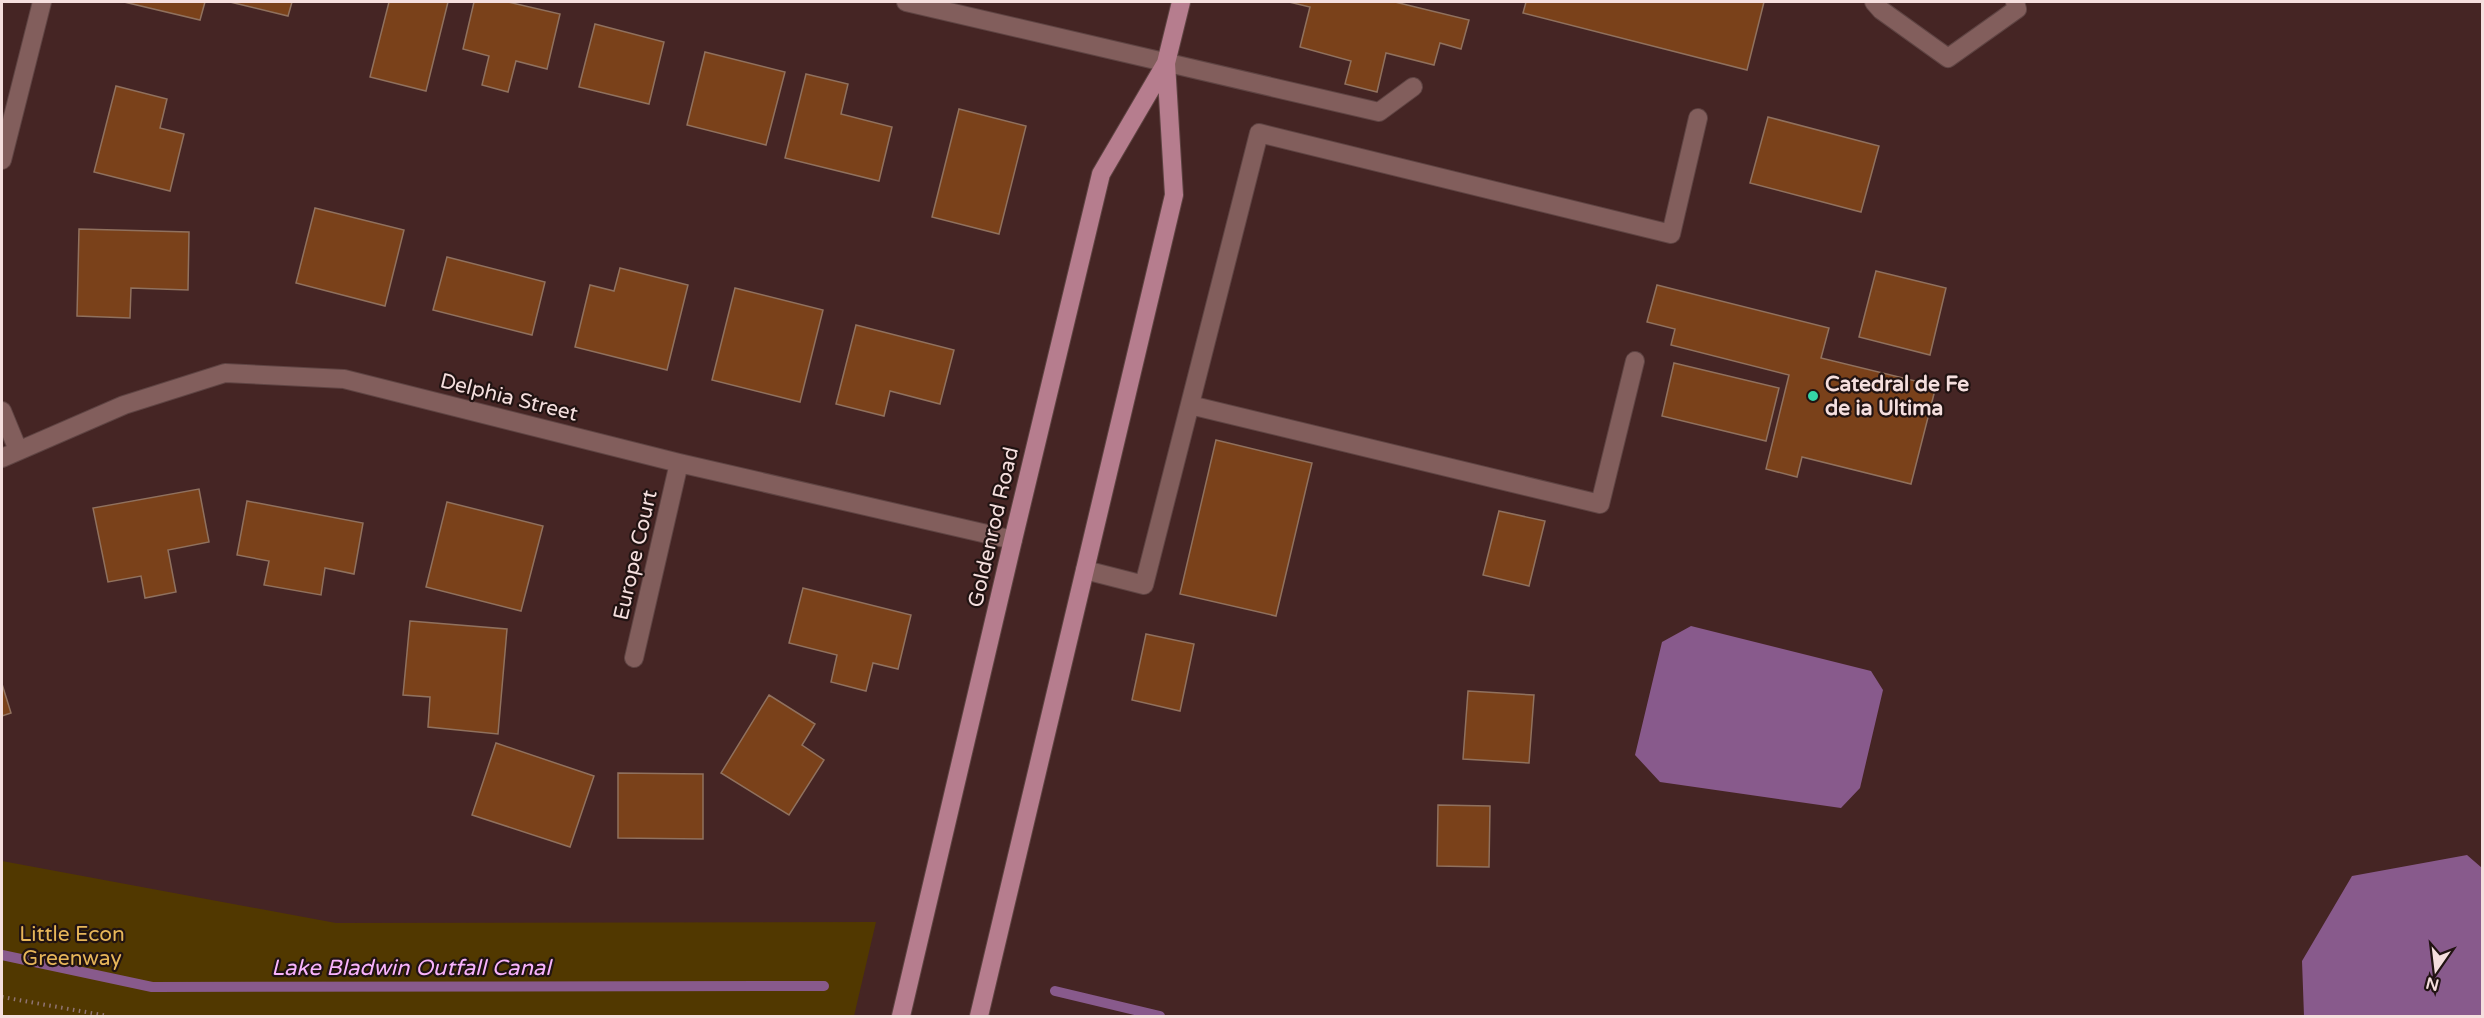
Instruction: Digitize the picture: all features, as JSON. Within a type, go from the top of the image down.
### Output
[{"type":"main road","name":"Goldenrod Road","points":[[901,1017],[1012,540],[1101,174],[1166,63],[1181,2]]},
{"type":"main road","name":"Goldenrod Road","points":[[979,1017],[1174,195],[1166,63]]},
{"type":"street","points":[[2,160],[42,2]]},
{"type":"street","points":[[906,2],[1379,112],[1413,87]]},
{"type":"street","points":[[1874,2],[1881,10],[1948,58],[2017,9],[2015,2]]},
{"type":"street","points":[[1085,570],[1144,585],[1259,133],[1671,234],[1698,118]]},
{"type":"street","points":[[1190,405],[1600,504],[1635,361]]},
{"type":"street","name":"Delphia Street","points":[[2,458],[124,405],[225,373],[344,379],[679,463],[1012,540]]},
{"type":"street","points":[[2,411],[18,450]]},
{"type":"street","name":"Europe Court","points":[[634,658],[679,463]]},
{"type":"path","points":[[2,997],[108,1017]]},
{"type":"green space","name":"Little Econ Greenway","points":[[2,861],[336,923],[876,922],[854,1016],[2,1016]]},
{"type":"shaded area","points":[[1691,626],[1871,671],[1883,690],[1860,788],[1841,808],[1660,782],[1635,755],[1662,642]]},
{"type":"shaded area","points":[[2467,855],[2482,868],[2482,1016],[2304,1016],[2302,961],[2352,876]]},
{"type":"building","points":[[124,2],[205,2],[200,20]]},
{"type":"building","points":[[230,2],[292,2],[288,16]]},
{"type":"building","points":[[389,2],[448,2],[426,91],[370,77]]},
{"type":"building","points":[[474,2],[508,2],[560,14],[547,69],[516,61],[508,92],[482,85],[489,56],[463,49]]},
{"type":"building","points":[[1289,2],[1395,2],[1469,20],[1461,49],[1440,43],[1434,65],[1386,53],[1377,92],[1345,84],[1351,61],[1300,47],[1310,7]]},
{"type":"building","points":[[1526,2],[1764,2],[1747,70],[1523,13]]},
{"type":"building","points":[[595,24],[664,42],[649,104],[579,87]]},
{"type":"building","points":[[705,52],[785,72],[766,145],[687,125]]},
{"type":"building","points":[[806,74],[848,84],[841,114],[892,127],[879,181],[785,158]]},
{"type":"building","points":[[116,86],[167,99],[160,128],[184,134],[170,191],[94,172]]},
{"type":"building","points":[[959,109],[1026,126],[999,234],[932,217]]},
{"type":"building","points":[[1768,117],[1879,146],[1861,212],[1750,183]]},
{"type":"building","points":[[315,208],[404,230],[385,306],[296,283]]},
{"type":"building","points":[[79,229],[189,232],[188,290],[131,288],[130,318],[77,316]]},
{"type":"building","points":[[447,257],[545,282],[532,335],[433,310]]},
{"type":"building","points":[[620,268],[688,285],[667,370],[575,347],[590,285],[614,291]]},
{"type":"building","points":[[1876,271],[1946,288],[1930,355],[1859,337]]},
{"type":"building","points":[[1657,285],[1829,328],[1821,358],[1936,386],[1911,484],[1802,457],[1797,477],[1766,469],[1789,375],[1671,345],[1675,329],[1647,322]]},
{"type":"building","points":[[735,288],[823,310],[800,402],[712,380]]},
{"type":"building","points":[[856,325],[954,350],[940,404],[890,391],[884,416],[836,404]]},
{"type":"building","points":[[1674,363],[1779,388],[1766,441],[1662,416]]},
{"type":"building","points":[[1216,440],[1312,463],[1276,616],[1180,594]]},
{"type":"building","points":[[199,489],[209,542],[168,550],[176,592],[145,598],[141,576],[108,582],[93,508]]},
{"type":"building","points":[[247,501],[363,523],[354,574],[325,568],[321,595],[264,585],[269,561],[237,555]]},
{"type":"building","points":[[447,502],[543,526],[521,611],[426,587]]},
{"type":"building","points":[[1499,511],[1545,521],[1529,586],[1483,575]]},
{"type":"building","points":[[803,588],[911,615],[898,669],[873,663],[866,691],[831,682],[837,655],[789,643]]},
{"type":"building","points":[[410,621],[507,629],[498,734],[428,727],[430,697],[403,695]]},
{"type":"building","points":[[1146,634],[1194,644],[1180,711],[1132,700]]},
{"type":"building","points":[[2,684],[11,713],[2,716]]},
{"type":"building","points":[[1468,691],[1534,695],[1529,763],[1463,759]]},
{"type":"building","points":[[769,695],[815,724],[802,745],[824,760],[789,815],[721,773]]},
{"type":"building","points":[[496,743],[594,776],[570,847],[472,815]]},
{"type":"building","points":[[618,773],[703,774],[703,839],[618,838]]},
{"type":"building","points":[[1438,805],[1490,806],[1489,867],[1437,866]]},
{"type":"waterway","name":"Lake Bladwin Outfall Canal","points":[[2,955],[152,987],[824,986]]},
{"type":"waterway","name":"Lake Bladwin Outfall Canal","points":[[1055,991],[1160,1016]]},
{"type":"place","name":"Catedral de Fe de ia Ultima","points":[[1813,396]]}]
